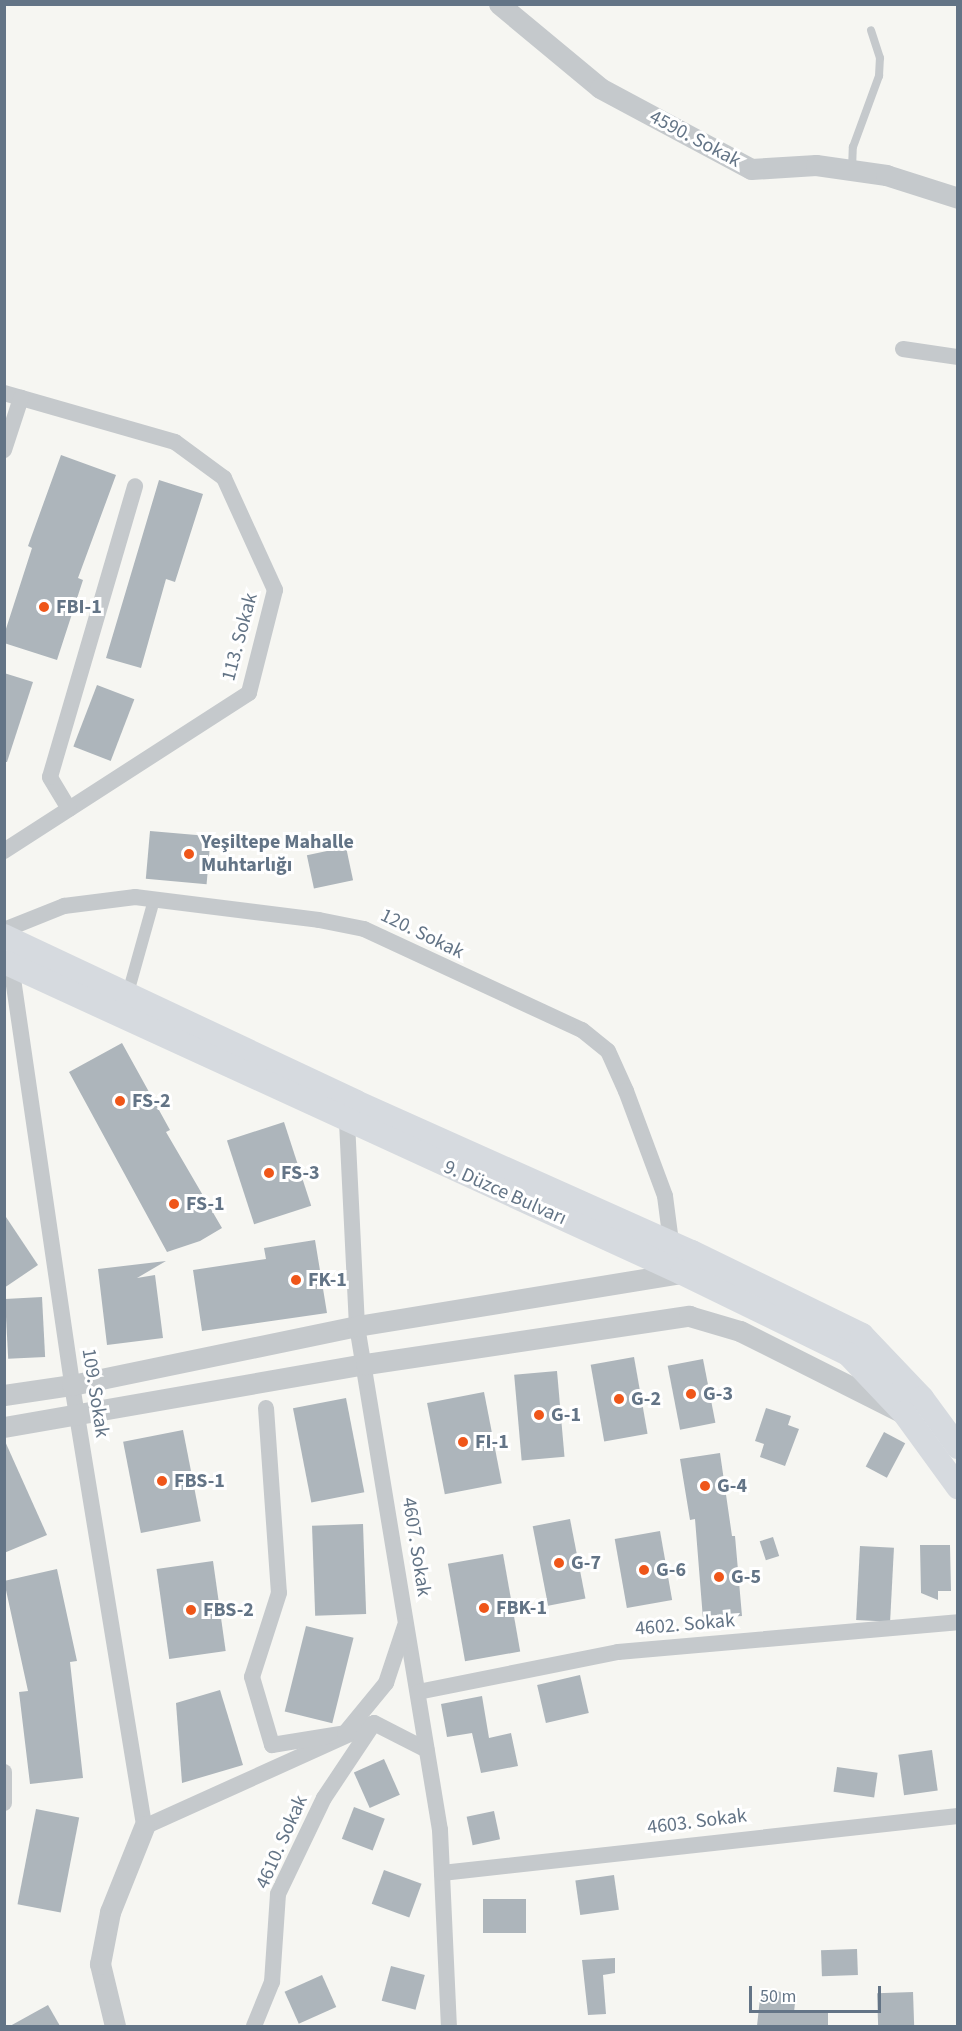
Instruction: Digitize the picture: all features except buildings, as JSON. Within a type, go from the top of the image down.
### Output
[{"type":"main road","name":"9. Düzce Bulvarı","points":[[4,936],[356,1102],[671,1242],[862,1335],[922,1398],[957,1447]]},
{"type":"main road","name":"9. Düzce Bulvarı","points":[[8,964],[347,1122],[682,1273],[848,1354],[904,1413],[957,1487]]},
{"type":"street","name":"4590. Sokak","points":[[498,4],[600,88],[751,170],[816,165],[886,175],[957,198]]},
{"type":"street","points":[[903,349],[957,357]]},
{"type":"street","points":[[4,450],[13,395]]},
{"type":"street","name":"113. Sokak","points":[[4,851],[249,693],[275,590],[224,478],[175,442],[13,395]]},
{"type":"street","points":[[69,809],[50,777],[135,486]]},
{"type":"street","name":"120. Sokak","points":[[4,930],[64,906],[135,897],[364,929],[582,1030],[608,1051],[626,1091],[664,1196],[671,1242]]},
{"type":"street","points":[[128,993],[154,900]]},
{"type":"street","name":"109. Sokak","points":[[8,964],[72,1385],[144,1827]]},
{"type":"street","name":"4607. Sokak","points":[[347,1122],[357,1326],[366,1364],[440,1830],[449,2026]]},
{"type":"street","points":[[4,1395],[72,1385],[357,1326],[682,1273]]},
{"type":"street","points":[[4,1427],[366,1364],[689,1316],[740,1331],[904,1413]]},
{"type":"street","points":[[266,1408],[279,1593],[252,1677],[272,1745],[345,1733],[386,1683],[407,1623]]},
{"type":"street","name":"4602. Sokak","points":[[418,1692],[618,1652],[957,1622]]},
{"type":"street","points":[[115,2026],[100,1964],[110,1912],[144,1827],[345,1733],[374,1723],[427,1750]]},
{"type":"street","name":"4610. Sokak","points":[[254,2026],[272,1982],[278,1894],[324,1798],[374,1723]]},
{"type":"street","points":[[4,1772],[4,1803]]},
{"type":"street","name":"4603. Sokak","points":[[442,1873],[957,1816]]},
{"type":"lane","points":[[852,170],[853,147],[879,76],[880,58],[871,30]]},
{"type":"place","name":"FBI-1","points":[[44,607]]},
{"type":"place","name":"Yeşiltepe Mahalle Muhtarlığı","points":[[189,854]]},
{"type":"place","name":"FS-2","points":[[120,1101]]},
{"type":"place","name":"FS-3","points":[[269,1173]]},
{"type":"place","name":"FS-1","points":[[174,1204]]},
{"type":"place","name":"FK-1","points":[[296,1280]]},
{"type":"place","name":"G-3","points":[[691,1394]]},
{"type":"place","name":"G-2","points":[[619,1399]]},
{"type":"place","name":"G-1","points":[[539,1415]]},
{"type":"place","name":"FI-1","points":[[463,1442]]},
{"type":"place","name":"FBS-1","points":[[162,1481]]},
{"type":"place","name":"G-4","points":[[705,1486]]},
{"type":"place","name":"G-7","points":[[559,1563]]},
{"type":"place","name":"G-6","points":[[644,1570]]},
{"type":"place","name":"G-5","points":[[719,1577]]},
{"type":"place","name":"FBK-1","points":[[484,1608]]},
{"type":"place","name":"FBS-2","points":[[191,1610]]}]
